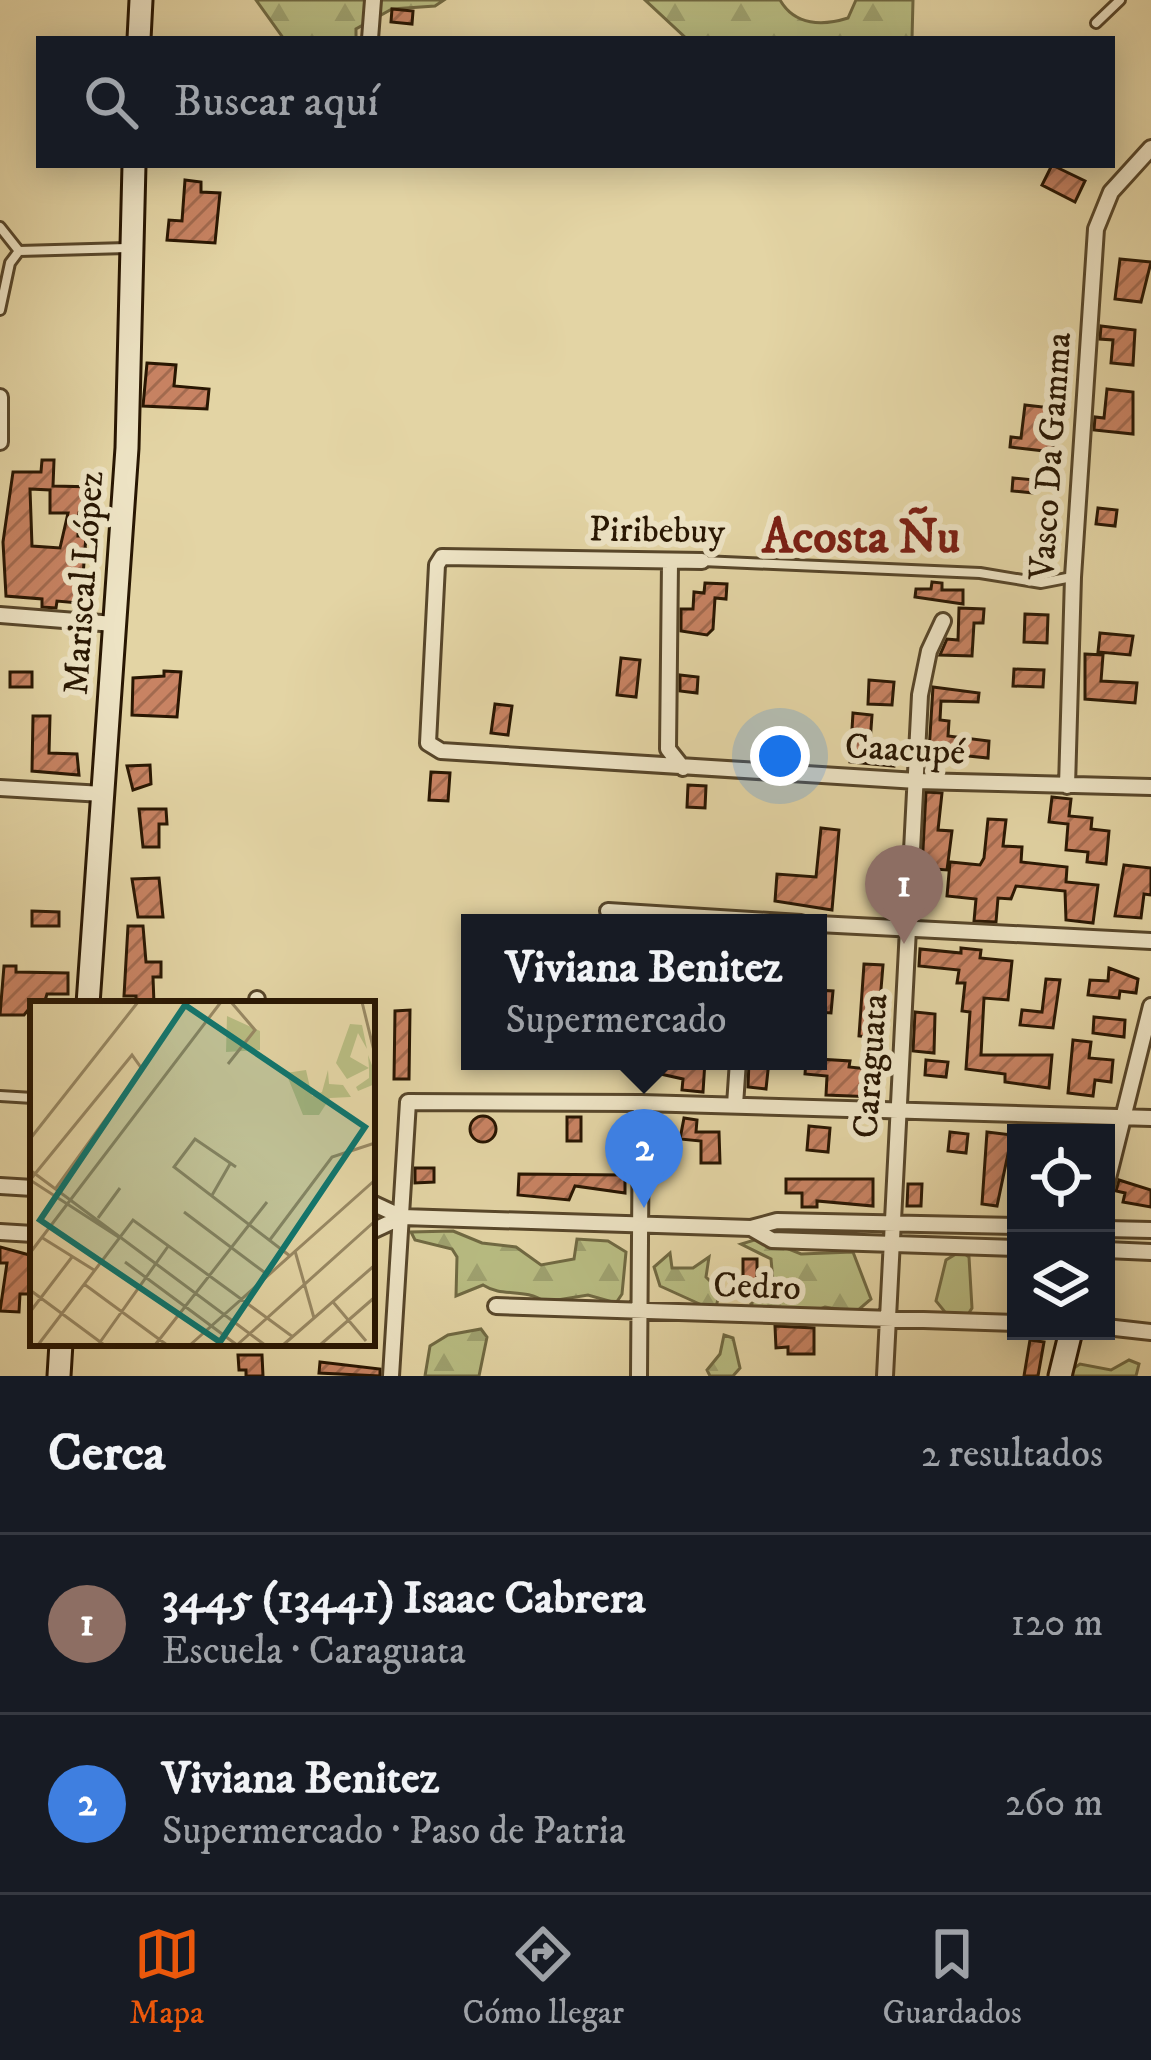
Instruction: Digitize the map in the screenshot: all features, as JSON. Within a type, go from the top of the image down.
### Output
[{"type":"street","points":[[139,36],[141,0]]},
{"type":"street","points":[[370,36],[373,0]]},
{"type":"street","name":"Vasco Da Gamma","points":[[1067,786],[1073,577],[1096,229],[1111,193],[1151,148]]},
{"type":"street","name":"Mariscal López","points":[[88,1001],[127,448],[134,168]]},
{"type":"street","points":[[0,397],[0,442]]},
{"type":"street","name":"Piribebuy","points":[[441,751],[428,743],[426,723],[437,565],[442,557],[702,561]]},
{"type":"street","points":[[670,563],[668,749],[683,768]]},
{"type":"street","points":[[0,615],[114,624]]},
{"type":"street","name":"Caraguata","points":[[885,1376],[889,1222],[900,1111],[920,695],[928,651],[943,621]]},
{"type":"street","name":"Caacupé","points":[[441,751],[916,781],[1151,788]]},
{"type":"street","points":[[0,788],[103,794]]},
{"type":"street","points":[[608,910],[667,914]]},
{"type":"street","points":[[827,925],[1151,941]]},
{"type":"street","points":[[1115,1153],[1151,1006]]},
{"type":"street","points":[[735,1105],[737,1070]]},
{"type":"street","points":[[391,1376],[408,1102],[640,1102],[1151,1118]]},
{"type":"street","points":[[638,1376],[640,1102]]},
{"type":"street","points":[[0,1186],[30,1188]]},
{"type":"street","points":[[375,1204],[402,1217],[751,1228],[777,1221],[1007,1226]]},
{"type":"street","points":[[375,1230],[402,1217]]},
{"type":"street","points":[[751,1228],[772,1240],[1007,1248]]},
{"type":"street","points":[[1115,1228],[1151,1230]]},
{"type":"street","points":[[0,1232],[30,1234]]},
{"type":"street","points":[[1115,1250],[1151,1252]]},
{"type":"street","name":"Cedro","points":[[496,1306],[1007,1323]]},
{"type":"street","points":[[1115,1328],[1151,1332]]},
{"type":"street","points":[[1060,1376],[1069,1340]]},
{"type":"street","points":[[59,1376],[61,1346]]},
{"type":"lane","points":[[1096,23],[1120,0]]},
{"type":"lane","points":[[0,227],[19,251]]},
{"type":"lane","points":[[19,251],[131,247]]},
{"type":"lane","points":[[0,310],[10,263],[19,251]]},
{"type":"lane","name":"Piribebuy","points":[[702,561],[980,573],[1041,584],[1073,577]]},
{"type":"lane","points":[[0,1096],[30,1098]]},
{"type":"green space","points":[[256,0],[444,0],[435,6],[392,9],[356,29],[356,36],[282,36]]},
{"type":"green space","points":[[645,0],[780,0],[793,15],[819,23],[848,18],[856,0],[913,0],[912,36],[684,36]]},
{"type":"green space","points":[[453,1231],[482,1243],[516,1247],[541,1265],[574,1259],[577,1239],[608,1241],[626,1252],[622,1294],[616,1303],[588,1295],[545,1302],[483,1285],[456,1296],[457,1257],[452,1249],[415,1240],[411,1232]]},
{"type":"green space","points":[[761,1238],[801,1254],[853,1252],[871,1299],[856,1312],[825,1307],[807,1314],[788,1308],[758,1312],[751,1304],[773,1281],[771,1259],[741,1244]]},
{"type":"green space","points":[[961,1251],[969,1257],[972,1308],[967,1316],[949,1317],[936,1301],[946,1260]]},
{"type":"green space","points":[[670,1253],[672,1268],[693,1268],[709,1257],[706,1277],[720,1291],[715,1311],[660,1286],[654,1267]]},
{"type":"green space","points":[[481,1329],[487,1337],[479,1376],[425,1376],[430,1346],[448,1335]]},
{"type":"green space","points":[[724,1335],[733,1338],[740,1368],[733,1376],[710,1376],[707,1370],[720,1354]]},
{"type":"green space","points":[[1129,1360],[1139,1364],[1136,1376],[1062,1376],[1080,1364],[1111,1370]]},
{"type":"building","points":[[392,9],[413,11],[412,24],[391,22]]},
{"type":"building","points":[[1050,168],[1085,181],[1075,202],[1042,185]]},
{"type":"building","points":[[185,180],[201,182],[201,192],[220,193],[215,243],[167,240],[169,220],[182,221]]},
{"type":"building","points":[[1120,259],[1151,262],[1141,302],[1115,299]]},
{"type":"building","points":[[1101,326],[1135,330],[1133,365],[1111,363],[1113,340],[1100,339]]},
{"type":"building","points":[[147,363],[176,365],[174,386],[209,389],[207,409],[143,406]]},
{"type":"building","points":[[1107,389],[1133,392],[1133,434],[1094,430],[1095,417],[1104,418]]},
{"type":"building","points":[[1025,405],[1052,408],[1053,452],[1010,447],[1011,437],[1021,438]]},
{"type":"building","points":[[42,460],[54,460],[53,486],[96,487],[95,514],[79,513],[78,536],[86,536],[83,576],[93,576],[91,604],[57,601],[56,608],[42,607],[42,599],[6,596],[3,542],[13,472],[41,472]],"holes":[[[30,489],[50,490],[50,513],[68,513],[60,548],[32,546]]]},
{"type":"building","points":[[1013,478],[1035,480],[1034,493],[1012,491]]},
{"type":"building","points":[[1098,508],[1117,510],[1115,526],[1096,524]]},
{"type":"building","points":[[932,582],[942,583],[942,590],[963,590],[963,604],[915,597],[916,589],[931,589]]},
{"type":"building","points":[[705,583],[727,584],[726,599],[715,598],[713,629],[707,635],[681,631],[681,609],[693,609],[694,592],[704,593]]},
{"type":"building","points":[[959,608],[984,609],[983,623],[974,623],[972,656],[940,655],[947,639],[958,640]]},
{"type":"building","points":[[1025,614],[1048,615],[1047,643],[1024,642]]},
{"type":"building","points":[[1100,633],[1133,636],[1130,655],[1098,652]]},
{"type":"building","points":[[1085,654],[1103,655],[1101,681],[1137,683],[1135,703],[1085,699]]},
{"type":"building","points":[[621,658],[640,660],[636,697],[617,695]]},
{"type":"building","points":[[1014,669],[1044,670],[1043,687],[1013,686]]},
{"type":"building","points":[[164,671],[181,672],[177,717],[132,715],[133,678],[164,676]]},
{"type":"building","points":[[10,672],[32,672],[32,687],[10,687]]},
{"type":"building","points":[[680,675],[698,677],[697,693],[680,691]]},
{"type":"building","points":[[869,680],[894,682],[892,705],[868,704]]},
{"type":"building","points":[[933,687],[979,693],[978,702],[941,701],[940,720],[949,721],[948,736],[989,741],[988,758],[929,752]]},
{"type":"building","points":[[495,704],[512,706],[508,735],[491,733]]},
{"type":"building","points":[[853,713],[872,715],[870,743],[896,746],[894,766],[850,762]]},
{"type":"building","points":[[33,716],[50,716],[49,753],[77,754],[79,775],[32,771]]},
{"type":"building","points":[[150,765],[151,784],[133,790],[127,766]]},
{"type":"building","points":[[431,772],[450,773],[448,801],[429,800]]},
{"type":"building","points":[[688,785],[706,786],[705,808],[687,807]]},
{"type":"building","points":[[926,792],[942,793],[938,830],[952,831],[947,870],[922,868]]},
{"type":"building","points":[[1052,797],[1071,799],[1069,816],[1092,818],[1091,829],[1109,831],[1106,864],[1087,862],[1088,852],[1066,850],[1068,824],[1049,822]]},
{"type":"building","points":[[139,809],[166,809],[167,824],[159,824],[159,847],[143,847]]},
{"type":"building","points":[[988,819],[1006,820],[1003,846],[1022,847],[1021,862],[1067,867],[1066,882],[1098,885],[1093,923],[1066,920],[1065,891],[1016,886],[1011,899],[998,898],[996,922],[974,921],[976,899],[947,896],[950,862],[980,865],[984,858]]},
{"type":"building","points":[[821,828],[839,830],[832,910],[775,901],[777,874],[816,877]]},
{"type":"building","points":[[1124,865],[1151,868],[1151,895],[1144,894],[1141,918],[1115,916]]},
{"type":"building","points":[[159,878],[163,917],[138,917],[132,879]]},
{"type":"building","points":[[32,911],[59,912],[59,926],[32,926]]},
{"type":"building","points":[[128,926],[143,926],[146,962],[161,962],[161,977],[153,977],[154,1001],[124,996]]},
{"type":"building","points":[[961,948],[981,950],[980,958],[1012,961],[1008,1000],[984,998],[981,1055],[1052,1055],[1049,1088],[1005,1082],[1005,1074],[966,1069],[970,1012],[962,1011],[965,983],[957,983],[959,970],[919,966],[920,949],[961,953]]},
{"type":"building","points":[[864,964],[883,965],[877,1038],[859,1036]]},
{"type":"building","points":[[4,966],[16,966],[16,972],[68,973],[68,994],[47,994],[45,1001],[30,1001],[24,1015],[0,1015]]},
{"type":"building","points":[[1109,968],[1138,979],[1136,993],[1120,991],[1119,998],[1088,995],[1090,980],[1108,981]]},
{"type":"building","points":[[1046,979],[1060,980],[1053,1028],[1020,1025],[1022,1010],[1042,1012]]},
{"type":"building","points":[[827,991],[833,991],[831,1013],[827,1013]]},
{"type":"building","points":[[410,1010],[409,1079],[394,1079],[395,1011]]},
{"type":"building","points":[[915,1012],[935,1014],[934,1053],[913,1051]]},
{"type":"building","points":[[1094,1017],[1125,1020],[1124,1037],[1093,1033]]},
{"type":"building","points":[[1073,1040],[1091,1042],[1089,1058],[1113,1060],[1111,1082],[1095,1080],[1093,1096],[1068,1093]]},
{"type":"building","points":[[827,1060],[878,1070],[875,1097],[826,1095],[827,1076],[805,1074],[805,1070],[827,1070]]},
{"type":"building","points":[[926,1060],[948,1062],[946,1077],[925,1075]]},
{"type":"building","points":[[704,1070],[703,1092],[682,1090],[683,1079],[656,1073]]},
{"type":"building","points":[[749,1070],[768,1070],[766,1089],[748,1087]]},
{"type":"building","points":[[483,1116],[496,1129],[483,1142],[470,1129]]},
{"type":"building","points":[[567,1117],[581,1117],[581,1141],[567,1141]]},
{"type":"building","points":[[684,1118],[697,1120],[696,1132],[719,1132],[720,1163],[701,1163],[701,1141],[680,1139]]},
{"type":"building","points":[[809,1126],[830,1128],[828,1152],[807,1150]]},
{"type":"building","points":[[950,1132],[968,1134],[966,1153],[948,1151]]},
{"type":"building","points":[[987,1132],[1007,1134],[997,1206],[982,1204]]},
{"type":"building","points":[[415,1168],[434,1168],[434,1182],[415,1183]]},
{"type":"building","points":[[519,1174],[625,1175],[625,1193],[575,1186],[569,1200],[518,1195]]},
{"type":"building","points":[[786,1179],[873,1179],[873,1206],[817,1201],[817,1207],[802,1207],[802,1193],[786,1193]]},
{"type":"building","points":[[1119,1180],[1151,1190],[1151,1207],[1123,1202],[1125,1193],[1116,1191]]},
{"type":"building","points":[[908,1184],[922,1184],[921,1206],[907,1206]]},
{"type":"building","points":[[0,1247],[30,1255],[30,1294],[20,1294],[19,1312],[0,1311],[7,1263],[0,1263]]},
{"type":"building","points":[[743,1259],[757,1259],[757,1287],[743,1287]]},
{"type":"building","points":[[775,1326],[814,1328],[814,1354],[788,1354],[788,1347],[776,1348]]},
{"type":"building","points":[[1030,1340],[1044,1342],[1038,1376],[1024,1376]]},
{"type":"building","points":[[238,1355],[262,1355],[263,1376],[246,1376],[246,1370],[239,1370]]},
{"type":"building","points":[[320,1362],[380,1369],[380,1376],[319,1373]]},
{"type":"place","name":"3445 (13441) Isaac Cabrera","points":[[904,944]]},
{"type":"place","name":"Viviana Benitez","points":[[644,1208]]},
{"type":"district","name":"Acosta Ñu","points":[[861,538]]}]
